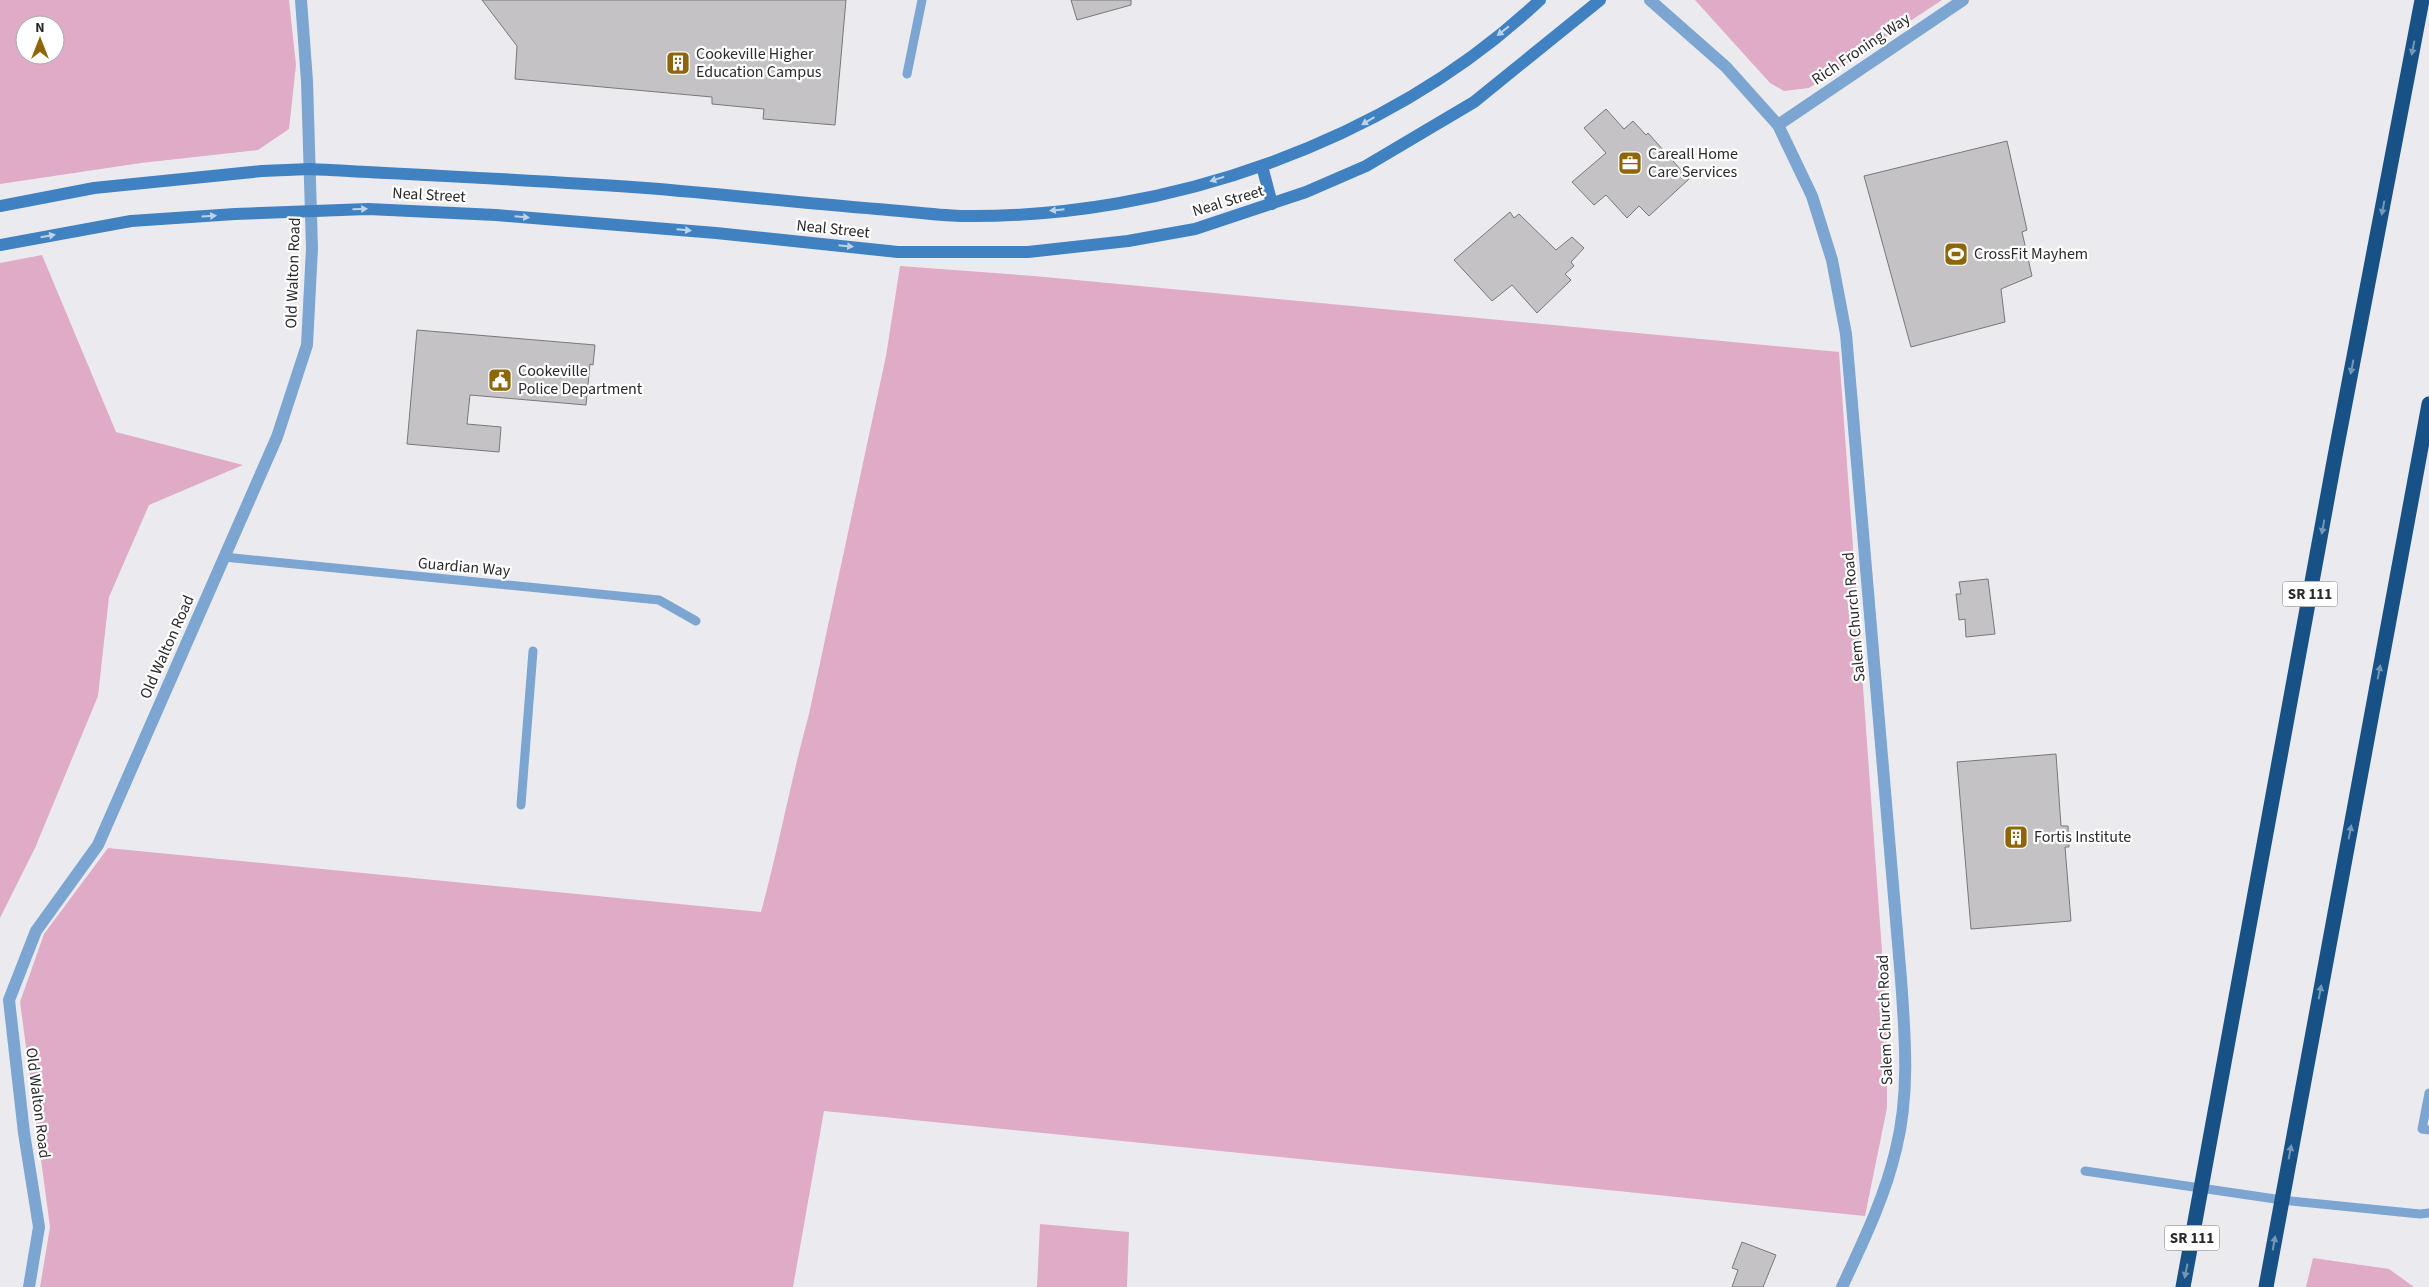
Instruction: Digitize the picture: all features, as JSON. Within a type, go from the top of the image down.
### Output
[{"type":"highway","name":"SR 111","points":[[2183,1287],[2422,0]]},
{"type":"highway","points":[[2266,1287],[2429,404]]},
{"type":"main road","name":"Neal Street","points":[[0,206],[94,188],[262,171],[310,169],[645,188],[961,216],[1045,212],[1109,205],[1193,186],[1262,166],[1360,126],[1452,71],[1540,0]]},
{"type":"main road","name":"Neal Street","points":[[0,245],[132,222],[368,209],[496,215],[716,233],[898,252],[1028,252],[1128,240],[1195,229],[1272,204],[1366,166],[1474,102],[1600,0]]},
{"type":"main road","points":[[1262,166],[1272,204]]},
{"type":"street","name":"Old Walton Road","points":[[29,1287],[39,1227],[24,1133],[9,1000],[36,930],[98,845],[277,436],[307,345],[312,248],[307,80],[300,0]]},
{"type":"street","name":"Salem Church Road","points":[[1650,0],[1726,67],[1778,125],[1812,196],[1832,260],[1846,334],[1902,991],[1905,1080],[1897,1148],[1875,1215],[1842,1287]]},
{"type":"street","name":"Rich Froning Way","points":[[1778,125],[1963,0]]},
{"type":"lane","points":[[907,74],[922,0]]},
{"type":"lane","name":"Guardian Way","points":[[224,557],[659,600],[696,621]]},
{"type":"lane","points":[[521,805],[534,651]]},
{"type":"lane","points":[[2429,1093],[2422,1129],[2429,1130]]},
{"type":"lane","points":[[2085,1171],[2282,1200],[2420,1214],[2429,1212]]},
{"type":"shaded area","points":[[0,0],[289,0],[296,65],[289,129],[258,150],[141,163],[0,184]]},
{"type":"shaded area","points":[[1695,0],[1942,0],[1809,88],[1784,91],[1770,83]]},
{"type":"shaded area","points":[[42,255],[116,432],[243,465],[149,505],[109,597],[98,696],[35,848],[0,918],[0,263]]},
{"type":"shaded area","points":[[900,266],[1034,276],[1839,352],[1887,1021],[1887,1108],[1865,1216],[824,1111],[793,1287],[40,1287],[50,1227],[20,1002],[44,934],[108,848],[761,912],[809,714],[886,356]]},
{"type":"shaded area","points":[[1040,1224],[1129,1232],[1127,1287],[1037,1287]]},
{"type":"shaded area","points":[[2313,1258],[2389,1269],[2414,1287],[2306,1287]]},
{"type":"building","name":"Cookeville Higher Education Campus","points":[[482,0],[846,0],[835,125],[763,119],[764,109],[712,104],[712,97],[515,79],[517,46]]},
{"type":"building","points":[[1071,0],[1131,0],[1131,5],[1077,20]]},
{"type":"building","name":"Careall Home Care Services","points":[[1606,109],[1624,129],[1633,121],[1646,135],[1648,133],[1689,179],[1649,216],[1639,206],[1627,218],[1606,195],[1594,205],[1572,182],[1606,153],[1584,128]]},
{"type":"building","name":"CrossFit Mayhem","points":[[2007,141],[2027,230],[2022,232],[2032,276],[2001,289],[2005,322],[1911,347],[1864,176]]},
{"type":"building","points":[[1510,212],[1514,218],[1519,214],[1556,250],[1572,237],[1584,248],[1571,262],[1574,266],[1565,274],[1571,280],[1537,313],[1512,285],[1492,301],[1454,260]]},
{"type":"building","name":"Cookeville Police Department","points":[[417,330],[595,345],[593,365],[590,364],[586,405],[470,395],[467,424],[501,427],[499,452],[407,444]]},
{"type":"building","points":[[1988,579],[1995,634],[1966,637],[1965,619],[1959,620],[1956,594],[1961,594],[1959,582]]},
{"type":"building","name":"Fortis Institute","points":[[2056,754],[2061,826],[2068,826],[2069,847],[2065,847],[2071,921],[1971,929],[1957,762]]},
{"type":"building","points":[[1742,1242],[1776,1255],[1763,1287],[1732,1287],[1738,1270],[1732,1268]]},
{"type":"place","name":"Cookeville Higher Education Campus","points":[[678,63]]},
{"type":"place","name":"Careall Home Care Services","points":[[1630,163]]},
{"type":"place","name":"CrossFit Mayhem","points":[[1956,254]]},
{"type":"place","name":"Cookeville Police Department","points":[[500,380]]},
{"type":"place","name":"Fortis Institute","points":[[2016,837]]}]
